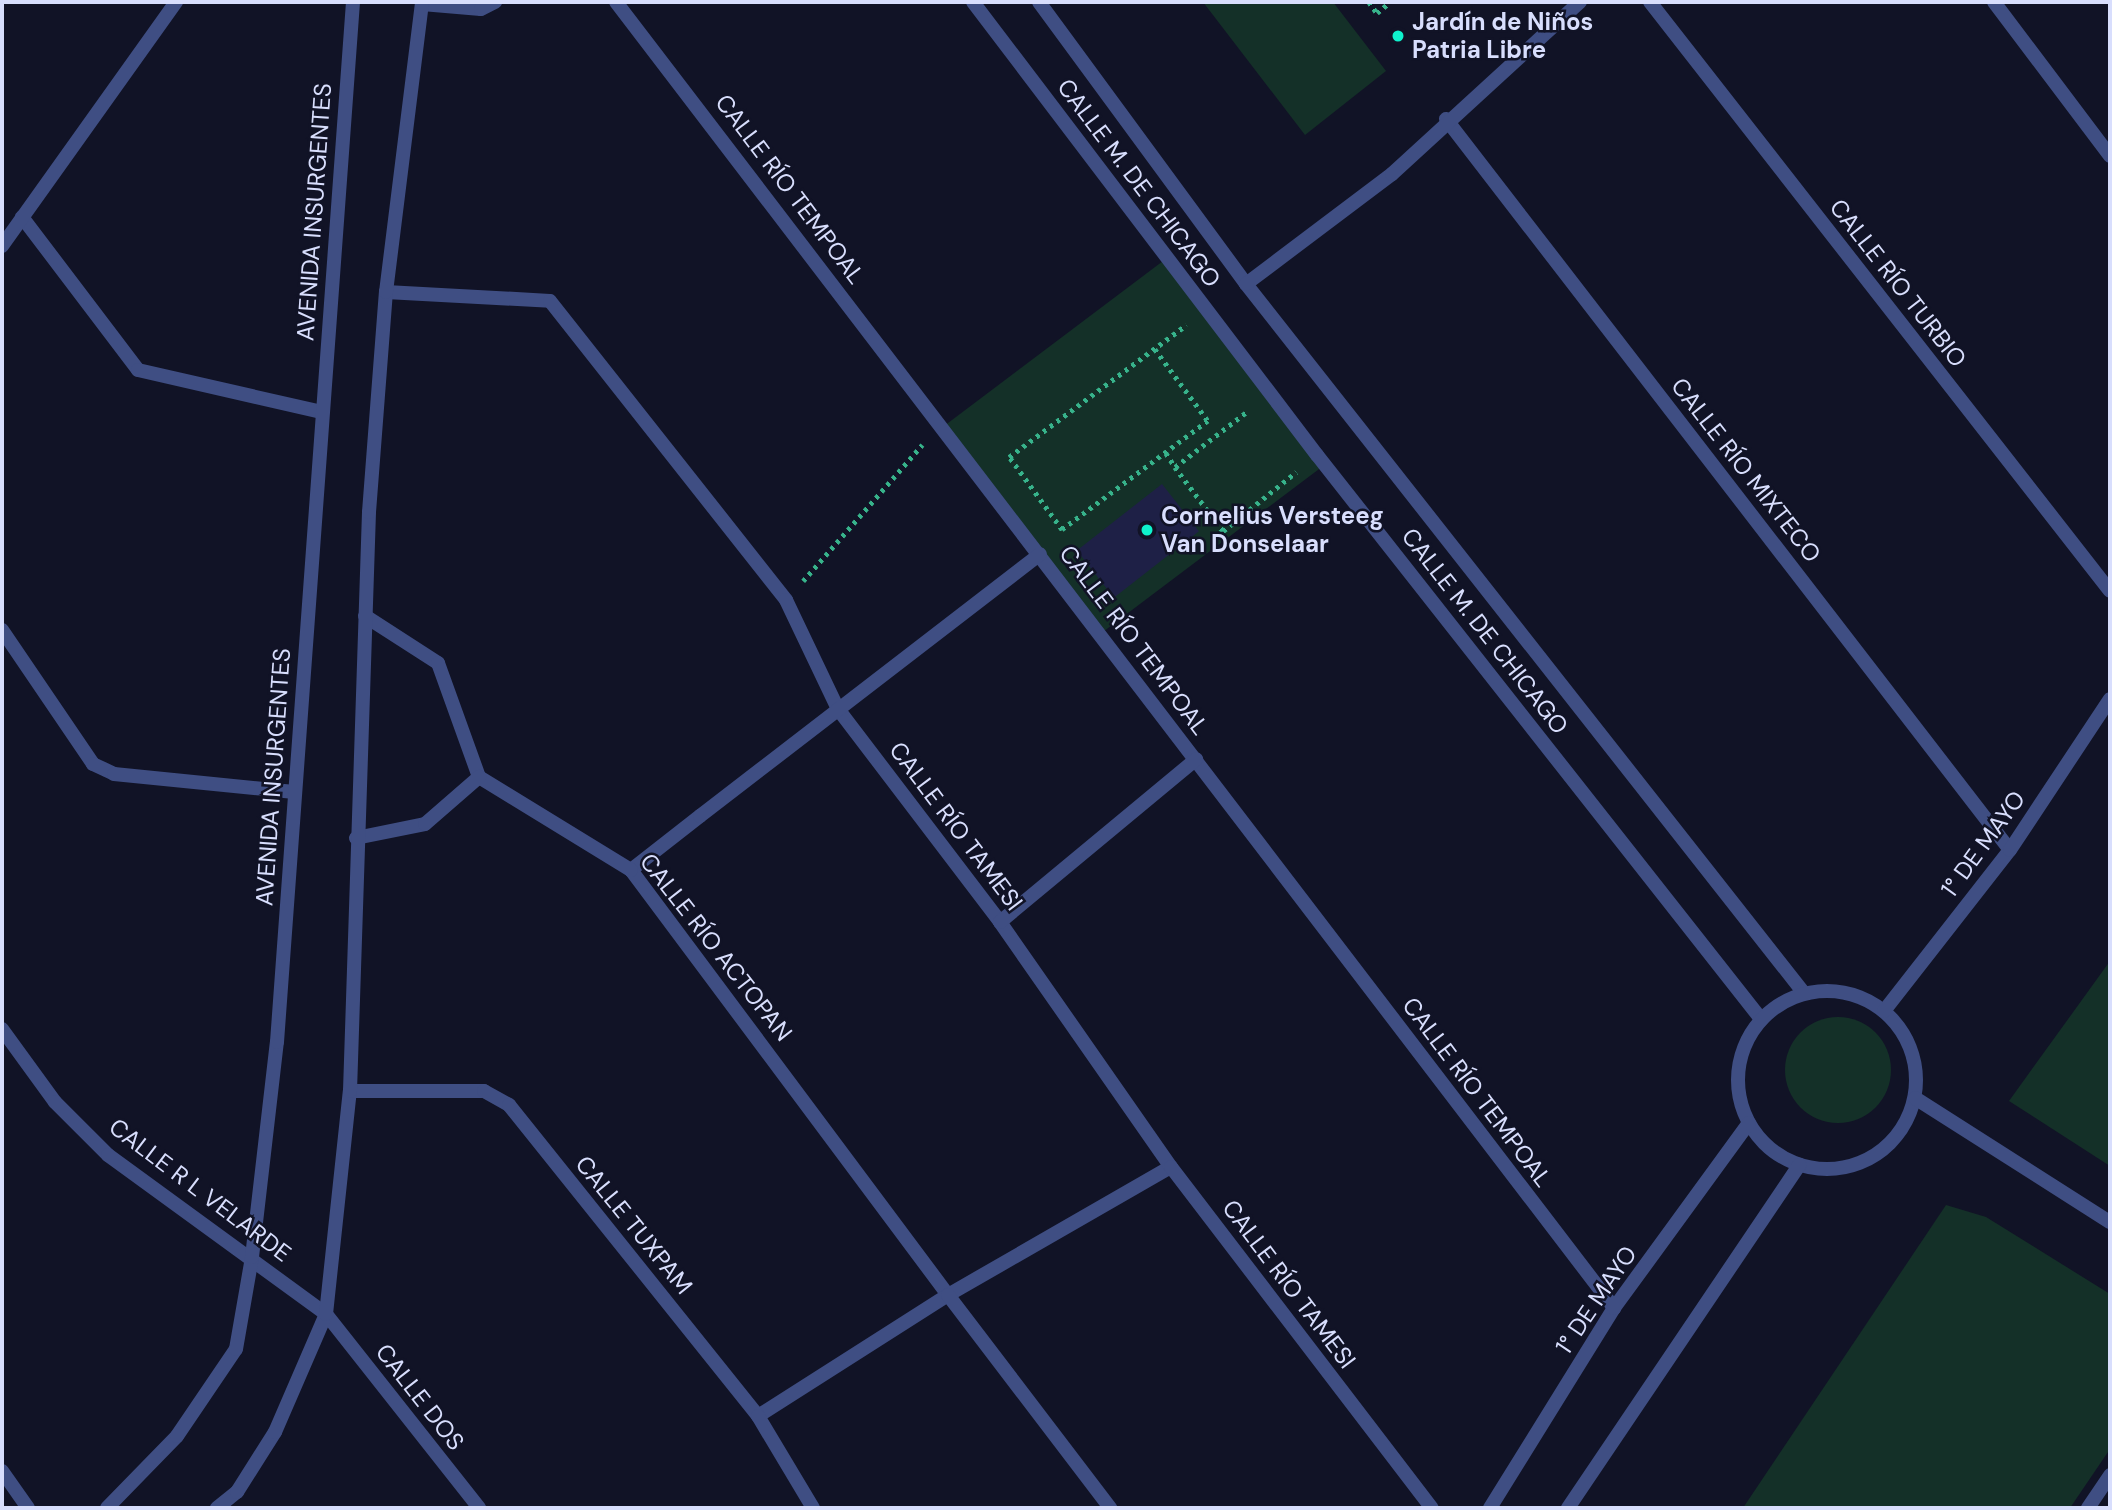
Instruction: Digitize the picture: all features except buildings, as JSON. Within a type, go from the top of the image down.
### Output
[{"type":"street","points":[[2,246],[176,2]]},
{"type":"street","name":"AVENIDA INSURGENTES","points":[[107,1508],[177,1436],[236,1349],[252,1257],[277,1042],[353,2]]},
{"type":"street","points":[[217,1508],[237,1492],[275,1432],[326,1314],[350,1091],[365,616],[386,292],[422,3],[481,9],[495,2]]},
{"type":"street","name":"CALLE RÍO TEMPOAL","points":[[616,2],[1614,1308]]},
{"type":"street","name":"CALLE M. DE CHICAGO","points":[[973,2],[1317,455],[1761,1019]]},
{"type":"street","name":"CALLE M. DE CHICAGO","points":[[1039,2],[1246,284],[1804,993]]},
{"type":"street","points":[[1246,284],[1392,174],[1446,118],[1580,2]]},
{"type":"street","name":"CALLE RÍO TURBIO","points":[[1650,2],[2110,591]]},
{"type":"street","points":[[1994,2],[2110,156]]},
{"type":"street","name":"CALLE RÍO MIXTECO","points":[[1446,118],[2010,850]]},
{"type":"street","points":[[22,217],[138,370],[323,412]]},
{"type":"street","name":"CALLE RÍO TAMESI","points":[[386,292],[550,301],[786,600],[838,709],[1000,922],[1171,1167],[1432,1508]]},
{"type":"street","points":[[631,870],[1040,554]]},
{"type":"street","points":[[356,838],[425,824],[479,777],[438,663],[365,616]]},
{"type":"street","points":[[2,630],[93,764],[114,774],[294,792]]},
{"type":"street","name":"1° DE MAYO","points":[[1884,1011],[2010,850],[2110,699]]},
{"type":"street","points":[[1000,922],[1196,759]]},
{"type":"street","name":"CALLE RÍO ACTOPAN","points":[[479,777],[631,870],[925,1257],[948,1295]]},
{"type":"street","points":[[1832,990],[1884,1011],[1914,1059],[1915,1098],[1899,1132],[1872,1158],[1824,1169],[1799,1165],[1778,1155],[1749,1123],[1741,1102],[1740,1058],[1761,1019],[1804,993],[1832,990]]},
{"type":"street","name":"CALLE R L VELARDE","points":[[2,1029],[55,1102],[108,1156],[252,1257],[326,1314]]},
{"type":"street","name":"CALLE TUXPAM","points":[[350,1091],[484,1091],[509,1105],[758,1416],[813,1508]]},
{"type":"street","points":[[1915,1098],[2110,1222]]},
{"type":"street","name":"1° DE MAYO","points":[[1490,1508],[1614,1308],[1749,1123]]},
{"type":"street","points":[[1568,1508],[1799,1165]]},
{"type":"street","points":[[758,1416],[948,1295],[1171,1167]]},
{"type":"street","points":[[948,1295],[1110,1508]]},
{"type":"street","name":"CALLE DOS","points":[[326,1314],[479,1508]]},
{"type":"street","points":[[2,1471],[28,1508]]},
{"type":"street","points":[[2088,1508],[2110,1475]]},
{"type":"path","points":[[1369,2],[1377,13],[1390,2]]},
{"type":"path","points":[[1155,349],[1208,421],[1062,530],[1009,457],[1207,310]]},
{"type":"path","points":[[1175,467],[1270,394]]},
{"type":"path","points":[[786,600],[940,424]]},
{"type":"path","points":[[1166,453],[1223,531],[1317,455]]},
{"type":"green space","points":[[1203,2],[1333,2],[1386,71],[1305,135]]},
{"type":"green space","points":[[1167,258],[1323,466],[1100,634],[943,427]]},
{"type":"green space","points":[[2110,961],[2110,1166],[2009,1101]]},
{"type":"green space","points":[[1838,1017],[1858,1021],[1875,1033],[1887,1050],[1891,1070],[1887,1090],[1875,1107],[1858,1119],[1838,1123],[1818,1119],[1801,1107],[1789,1090],[1785,1070],[1789,1050],[1801,1033],[1818,1021]]},
{"type":"green space","points":[[1946,1205],[1986,1217],[2110,1294],[2110,1449],[2070,1508],[1743,1508]]},
{"type":"place","name":"Jardín de Niños Patria Libre","points":[[1398,36]]},
{"type":"place","name":"Cornelius Versteeg Van Donselaar","points":[[1147,530]]}]
